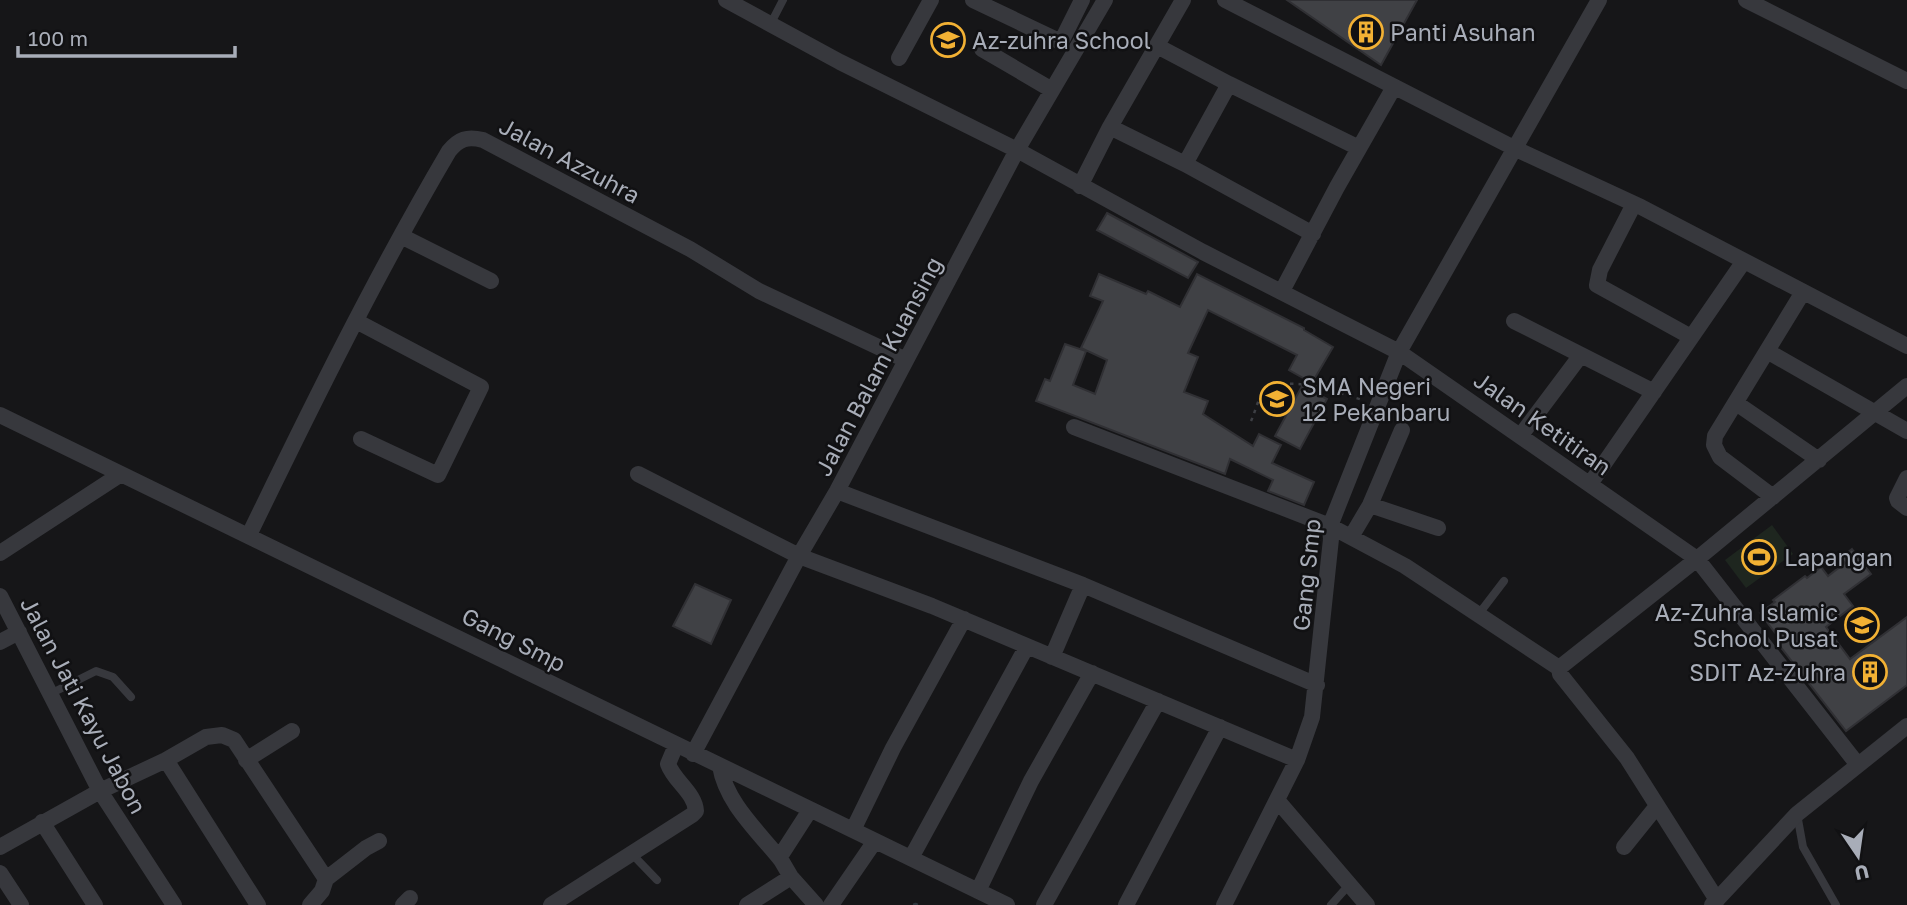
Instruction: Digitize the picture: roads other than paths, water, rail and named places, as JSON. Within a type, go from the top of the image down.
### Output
[{"type":"street","name":"Jalan Ketitiran","points":[[726,0],[1399,352],[1697,559],[1858,765]]},
{"type":"street","points":[[899,58],[931,0]]},
{"type":"street","points":[[973,0],[1061,42],[1082,0]]},
{"type":"street","name":"Jalan Balam Kuansing","points":[[693,754],[799,556],[837,491],[1017,150],[1105,0]]},
{"type":"street","points":[[1080,186],[1110,127],[1183,0]]},
{"type":"street","points":[[1225,0],[1516,149],[1634,204],[1907,346]]},
{"type":"street","name":"Gang Smp","points":[[1224,905],[1297,760],[1312,716],[1331,539],[1330,526],[1399,352],[1599,0]]},
{"type":"street","points":[[1746,0],[1907,81]]},
{"type":"street","points":[[1157,46],[1359,148]]},
{"type":"street","points":[[982,49],[1052,90]]},
{"type":"street","points":[[1185,164],[1229,84]]},
{"type":"street","points":[[1282,291],[1394,87]]},
{"type":"street","points":[[1110,127],[1185,164],[1313,234]]},
{"type":"street","name":"Jalan Azzuhra","points":[[249,535],[320,388],[401,236],[455,144],[467,137],[483,140],[690,249],[759,291],[906,360]]},
{"type":"street","points":[[1634,204],[1600,270],[1597,285],[1691,337]]},
{"type":"street","points":[[401,236],[491,281]]},
{"type":"street","points":[[1590,484],[1744,261]]},
{"type":"street","points":[[1773,497],[1720,457],[1715,448],[1715,436],[1803,292]]},
{"type":"street","points":[[356,321],[481,387],[438,475],[361,439]]},
{"type":"street","points":[[1514,321],[1654,392]]},
{"type":"street","points":[[1767,351],[1907,431]]},
{"type":"street","points":[[1521,435],[1581,355]]},
{"type":"street","points":[[1559,668],[1697,559],[1907,386]]},
{"type":"street","points":[[1735,404],[1819,460]]},
{"type":"street","name":"Gang Smp","points":[[0,415],[1006,905]]},
{"type":"street","points":[[1074,427],[1330,526],[1405,566],[1559,668],[1560,674],[1627,758],[1715,902],[1797,814],[1907,726]]},
{"type":"street","points":[[1351,537],[1370,505],[1402,430]]},
{"type":"street","points":[[0,553],[121,474]]},
{"type":"street","points":[[638,474],[799,556],[964,619],[1297,760]]},
{"type":"street","points":[[1907,478],[1897,498],[1907,508]]},
{"type":"street","points":[[837,491],[1083,585],[1317,685]]},
{"type":"street","points":[[1370,505],[1438,528]]},
{"type":"street","points":[[1052,657],[1083,585]]},
{"type":"street","name":"Jalan Jati Kayu Jabon","points":[[0,596],[100,791],[174,905]]},
{"type":"street","points":[[853,830],[893,748],[964,619]]},
{"type":"street","points":[[0,642],[19,632]]},
{"type":"street","points":[[911,858],[1027,646]]},
{"type":"street","points":[[978,891],[1031,781],[1092,673]]},
{"type":"street","points":[[1044,905],[1158,701]]},
{"type":"street","points":[[1126,905],[1220,727]]},
{"type":"street","points":[[246,760],[292,731]]},
{"type":"street","points":[[0,846],[206,737],[222,734],[234,740],[326,879]]},
{"type":"street","points":[[551,905],[696,811],[694,800],[671,773],[668,764],[676,745]]},
{"type":"street","points":[[166,760],[258,905]]},
{"type":"street","points":[[720,766],[723,785],[730,797],[816,905]]},
{"type":"street","points":[[1277,800],[1367,905]]},
{"type":"street","points":[[1623,848],[1657,806]]},
{"type":"street","points":[[781,860],[782,852],[810,810]]},
{"type":"street","points":[[42,822],[95,905]]},
{"type":"street","points":[[310,905],[322,891],[326,879],[379,841]]},
{"type":"street","points":[[831,905],[874,841]]},
{"type":"street","points":[[0,873],[20,905]]},
{"type":"street","points":[[747,905],[792,877]]},
{"type":"lane","points":[[770,25],[783,0]]},
{"type":"lane","points":[[1478,615],[1504,581]]},
{"type":"lane","points":[[50,694],[96,671],[113,677],[131,697]]},
{"type":"lane","points":[[1797,814],[1804,847],[1836,905]]},
{"type":"lane","points":[[631,853],[657,880]]},
{"type":"lane","points":[[1331,905],[1349,885]]},
{"type":"place","name":"Panti Asuhan","points":[[1366,32]]},
{"type":"place","name":"Az-zuhra School","points":[[948,40]]},
{"type":"place","name":"SMA Negeri 12 Pekanbaru","points":[[1277,399]]},
{"type":"place","name":"Lapangan","points":[[1759,557]]},
{"type":"place","name":"Az-Zuhra Islamic School Pusat","points":[[1862,625]]},
{"type":"place","name":"SDIT Az-Zuhra","points":[[1870,672]]}]
